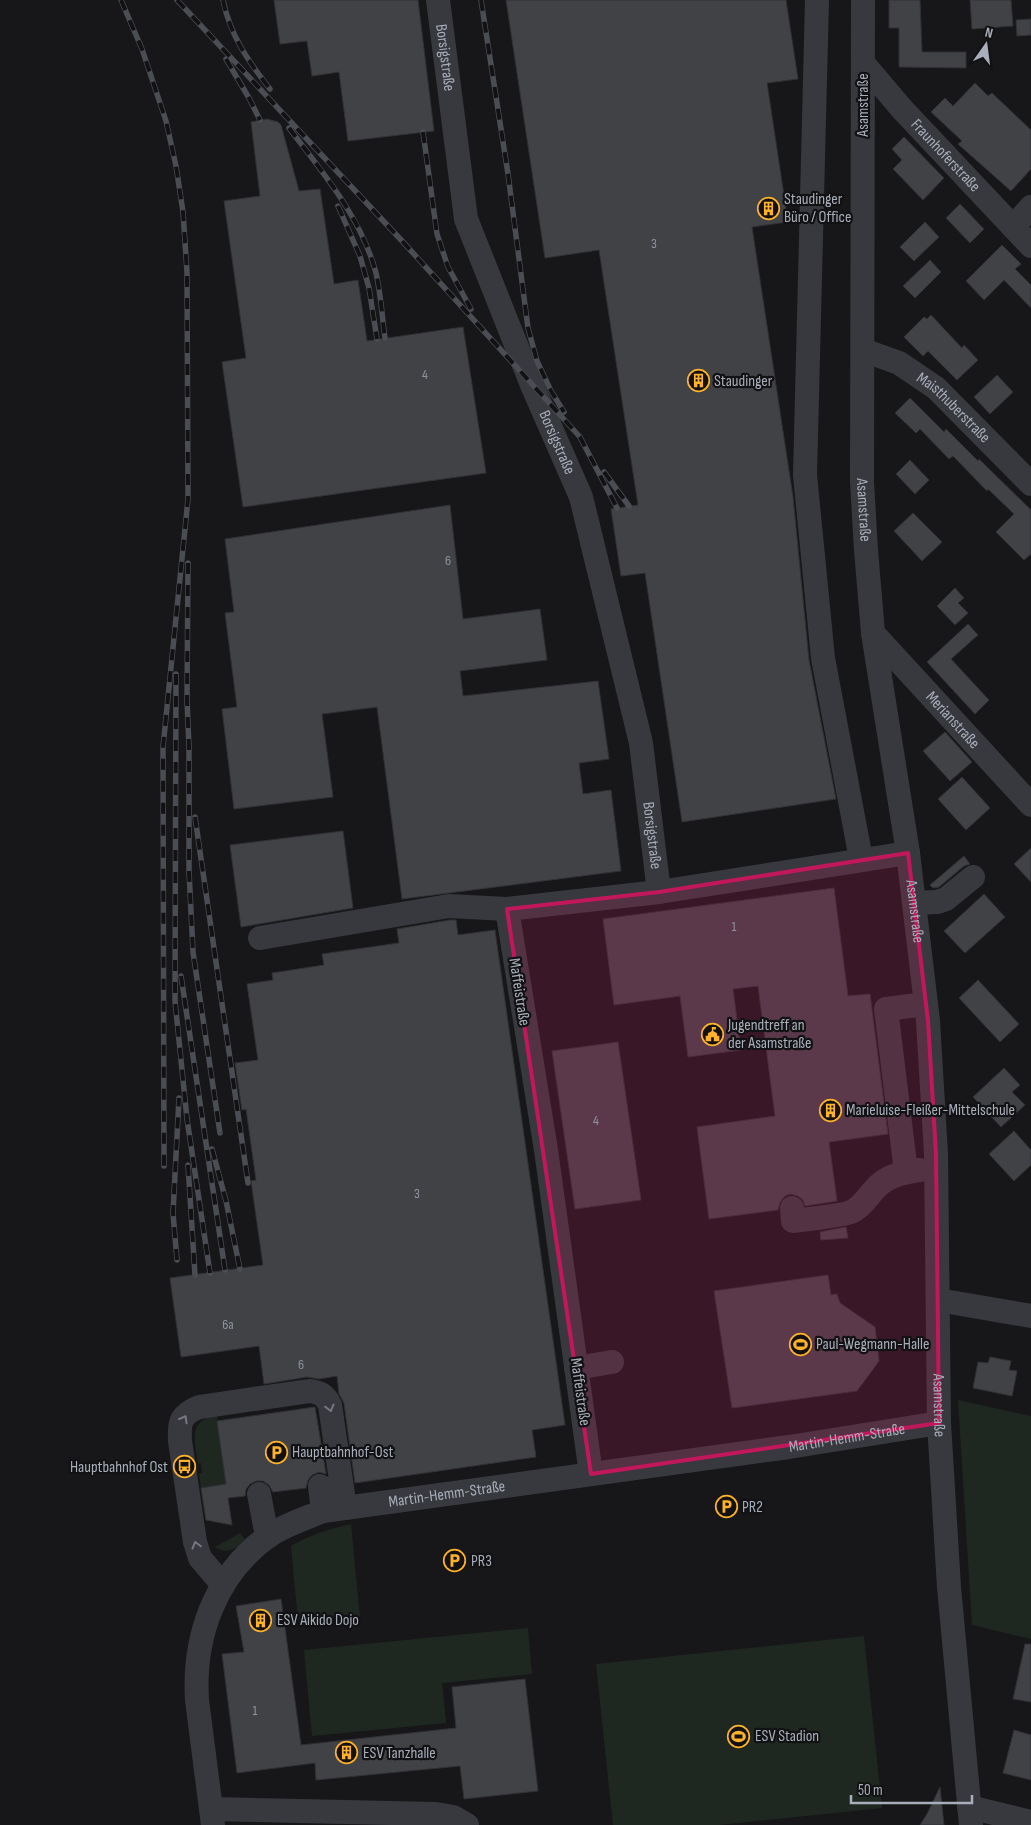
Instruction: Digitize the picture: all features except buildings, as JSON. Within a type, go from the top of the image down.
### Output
[{"type":"street","name":"Borsigstraße","points":[[438,0],[466,220],[532,385],[581,497],[640,743],[659,892]]},
{"type":"street","points":[[817,0],[805,475],[823,658],[861,859]]},
{"type":"street","name":"Asamstraße","points":[[863,0],[862,482],[866,550],[873,633],[908,853],[926,1004],[936,1168],[939,1423],[949,1587],[970,1816]]},
{"type":"street","name":"Fraunhoferstraße","points":[[863,63],[902,109],[1031,246]]},
{"type":"street","points":[[1013,227],[1031,206]]},
{"type":"street","name":"Maisthuberstraße","points":[[863,350],[899,364],[936,388],[1031,484]]},
{"type":"street","name":"Merianstraße","points":[[873,633],[1031,805]]},
{"type":"street","points":[[260,938],[449,906],[507,909],[659,892],[908,853]]},
{"type":"street","points":[[915,903],[937,902],[946,899],[973,877]]},
{"type":"street","name":"Maffeistraße","points":[[507,909],[546,1150],[591,1474]]},
{"type":"street","points":[[906,1172],[886,1009],[926,1004]]},
{"type":"street","points":[[792,1208],[793,1221],[851,1212],[864,1204],[876,1188],[890,1177],[906,1172],[936,1168]]},
{"type":"street","points":[[938,1300],[1031,1316]]},
{"type":"street","points":[[577,1374],[612,1369]]},
{"type":"street","points":[[222,1585],[199,1556],[195,1542],[179,1429],[182,1419],[189,1411],[199,1407],[309,1391],[318,1392],[325,1396],[330,1405],[334,1510]]},
{"type":"street","name":"Martin-Hemm-Straße","points":[[212,1817],[196,1683],[199,1646],[211,1608],[222,1585],[236,1566],[250,1551],[269,1536],[291,1524],[334,1510],[789,1447],[939,1423]]},
{"type":"street","points":[[320,1486],[334,1510]]},
{"type":"street","points":[[259,1494],[265,1526],[269,1536]]},
{"type":"street","points":[[212,1817],[436,1814],[453,1817],[467,1825]]},
{"type":"street","points":[[970,1816],[1031,1822]]},
{"type":"highlighted area","points":[[908,853],[928,1021],[936,1154],[939,1423],[591,1474],[507,909],[659,892]]},
{"type":"shaded area","points":[[958,1400],[1031,1416],[1031,1639],[972,1625]]},
{"type":"shaded area","points":[[217,1416],[226,1484],[201,1488],[199,1474],[202,1473],[201,1463],[198,1464],[195,1433],[201,1422],[207,1418]]},
{"type":"shaded area","points":[[351,1524],[360,1617],[298,1621],[291,1546],[320,1533]]},
{"type":"shaded area","points":[[240,1533],[245,1539],[235,1548],[223,1551],[215,1547]]},
{"type":"shaded area","points":[[528,1628],[532,1674],[442,1683],[446,1723],[312,1736],[304,1650]]},
{"type":"shaded area","name":"ESV Stadion","points":[[864,1636],[882,1808],[719,1825],[613,1825],[596,1664]]},
{"type":"railway","points":[[121,0],[142,49],[166,121],[176,166],[183,212],[187,272],[188,499],[163,747],[164,1166]]},
{"type":"railway","points":[[177,0],[403,242],[580,437],[617,508]]},
{"type":"railway","points":[[223,0],[235,36],[254,68],[270,89]]},
{"type":"railway","points":[[481,0],[508,174],[528,328],[537,361],[551,391],[564,412]]},
{"type":"railway","points":[[226,59],[260,120]]},
{"type":"railway","points":[[289,128],[340,196],[361,233],[376,273],[385,338]]},
{"type":"railway","points":[[423,132],[437,234],[448,267],[471,309]]},
{"type":"railway","points":[[338,206],[360,256],[369,288],[377,339]]},
{"type":"railway","points":[[604,472],[629,506]]},
{"type":"railway","points":[[188,563],[189,871],[193,952],[220,1133]]},
{"type":"railway","points":[[176,674],[175,1001],[187,1119],[210,1273]]},
{"type":"railway","points":[[195,817],[248,1183]]},
{"type":"railway","points":[[181,976],[225,1270]]},
{"type":"railway","points":[[177,1260],[173,1213],[179,1098]]},
{"type":"railway","points":[[212,1149],[226,1201],[240,1269]]},
{"type":"railway","points":[[188,1165],[195,1275]]},
{"type":"place","name":"Staudinger Büro / Office","points":[[768,208]]},
{"type":"place","name":"Staudinger","points":[[698,381]]},
{"type":"place","name":"Jugendtreff an der Asamstraße","points":[[712,1034]]},
{"type":"place","name":"Marieluise-Fleißer-Mittelschule","points":[[830,1110]]},
{"type":"place","name":"Paul-Wegmann-Halle","points":[[800,1344]]},
{"type":"place","name":"Hauptbahnhof-Ost","points":[[276,1452]]},
{"type":"place","name":"Hauptbahnhof Ost","points":[[184,1467]]},
{"type":"place","name":"PR2","points":[[726,1507]]},
{"type":"place","name":"PR3","points":[[455,1561]]},
{"type":"place","name":"ESV Aikido Dojo","points":[[261,1620]]},
{"type":"place","name":"ESV Stadion","points":[[739,1736]]},
{"type":"place","name":"ESV Tanzhalle","points":[[347,1753]]}]
